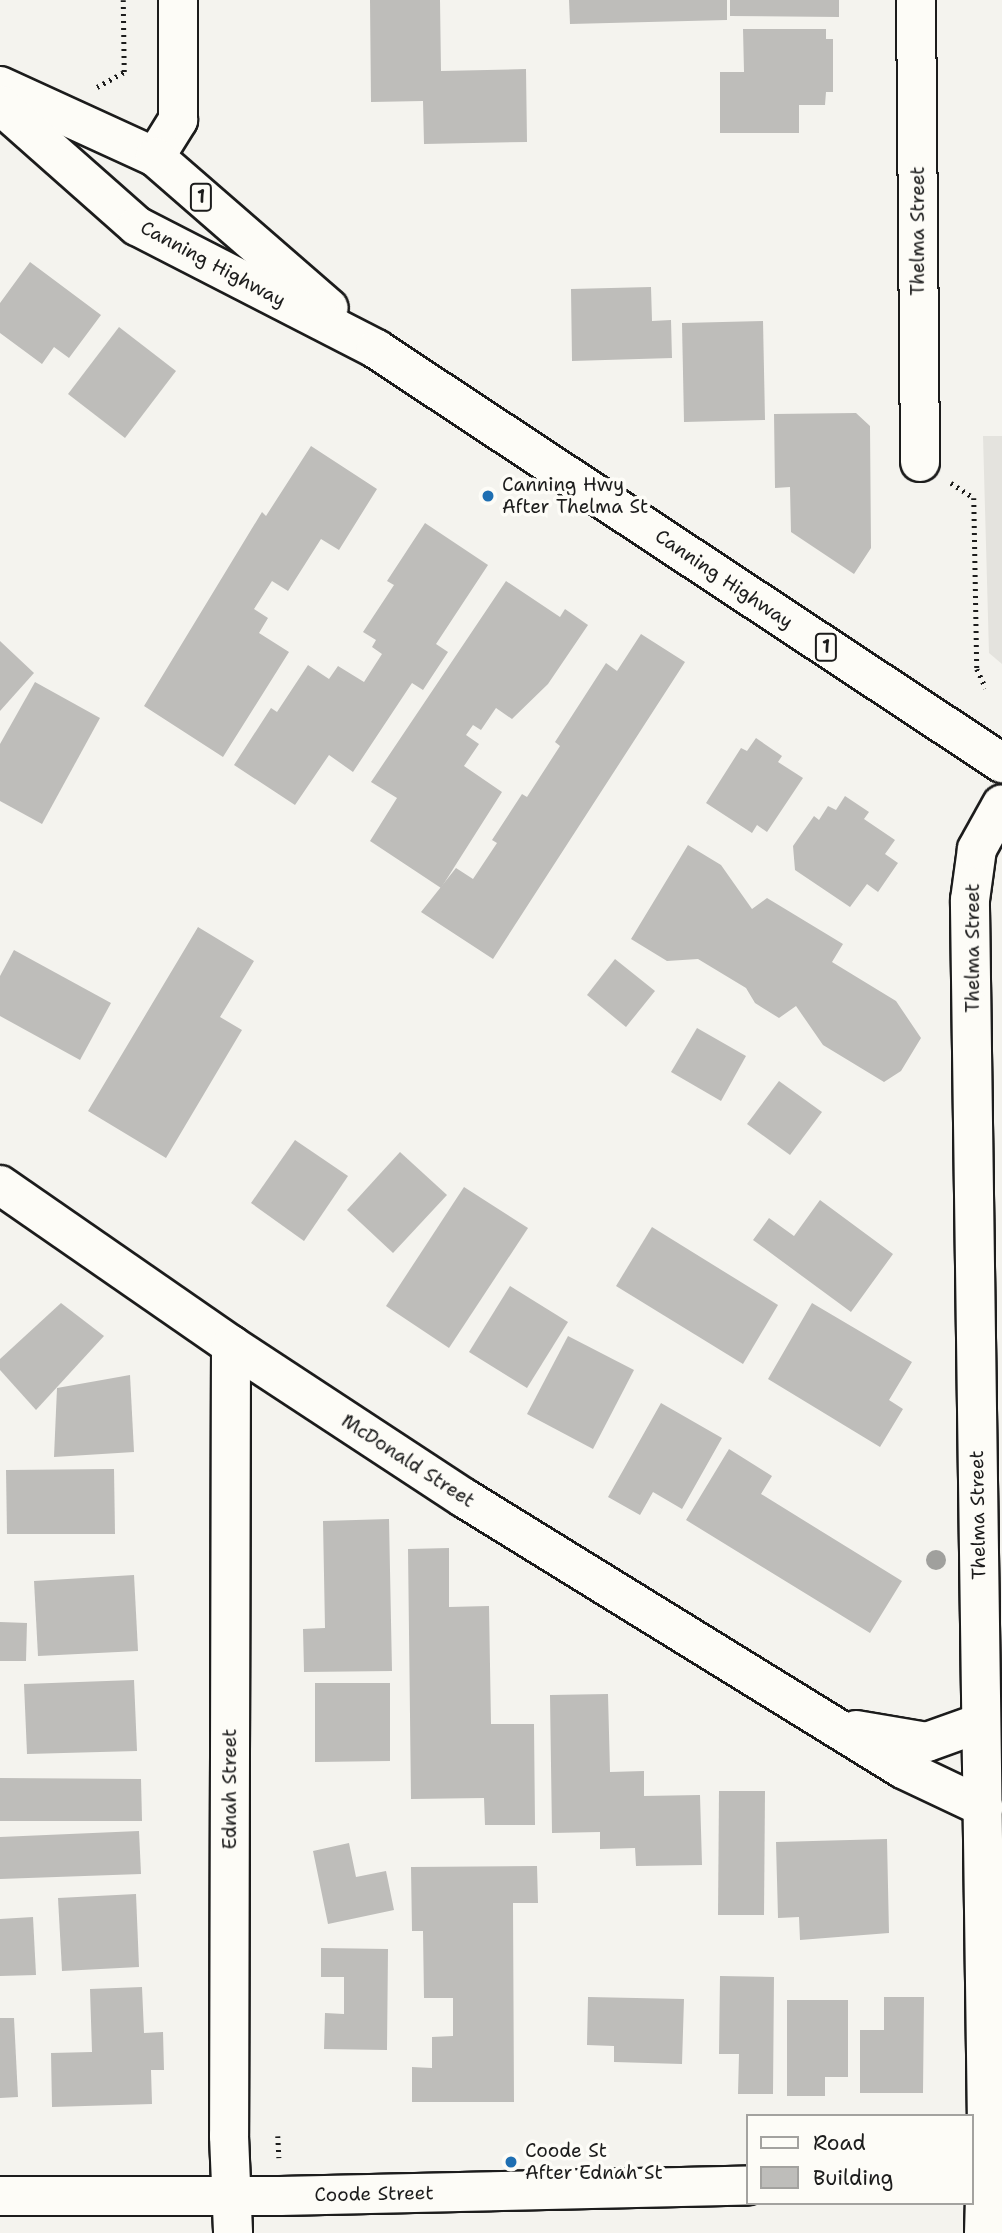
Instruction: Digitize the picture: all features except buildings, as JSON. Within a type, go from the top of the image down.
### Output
[{"type":"main road","points":[[155,157],[178,120],[178,0]]},
{"type":"main road","name":"Thelma Street","points":[[916,0],[920,462]]},
{"type":"main road","name":"Canning Highway","points":[[0,86],[155,157],[376,349]]},
{"type":"main road","name":"Canning Highway","points":[[0,105],[137,226],[376,349],[1002,764]]},
{"type":"main road","name":"Thelma Street","points":[[984,2233],[986,2179],[983,1807],[970,900],[977,849],[1002,804]]},
{"type":"main road","name":"McDonald Street","points":[[0,1185],[232,1345],[464,1498],[903,1769],[983,1807]]},
{"type":"main road","name":"Ednah Street","points":[[232,1345],[232,2214]]},
{"type":"main road","name":"McDonald Street","points":[[827,1721],[879,1737],[927,1742],[980,1723]]},
{"type":"main road","name":"Coode Street","points":[[0,2196],[232,2214],[746,2185]]},
{"type":"path","points":[[92,90],[124,72],[123,0]]},
{"type":"path","points":[[920,462],[974,498],[977,669],[986,688]]},
{"type":"path","points":[[278,2136],[279,2166]]},
{"type":"shaded area","points":[[983,436],[1002,436],[1002,664],[989,653]]},
{"type":"place","name":"Canning Hwy After Thelma St","points":[[488,496]]},
{"type":"place","name":"Coode St After Ednah St","points":[[511,2162]]}]
